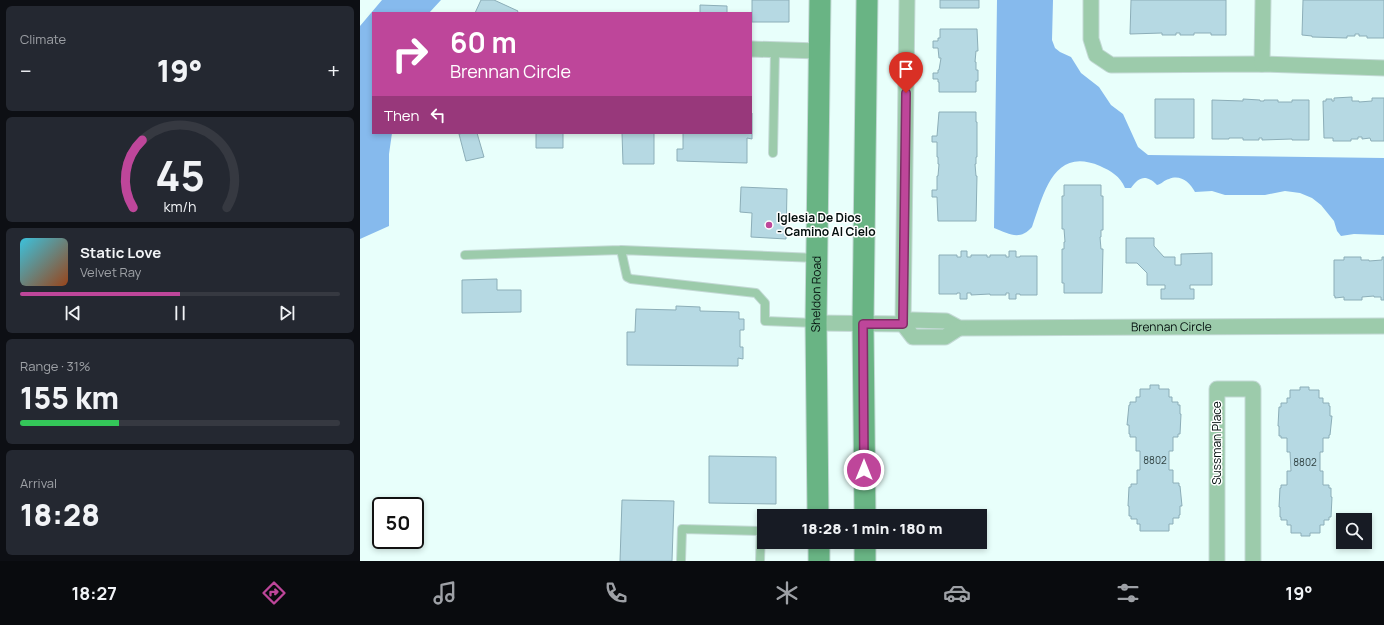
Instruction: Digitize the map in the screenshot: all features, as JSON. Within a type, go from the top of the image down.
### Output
[{"type":"main road","name":"Sheldon Road","points":[[818,509],[816,258],[820,0]]},
{"type":"main road","points":[[865,509],[863,324],[867,0]]},
{"type":"main road","points":[[819,549],[819,561]]},
{"type":"main road","points":[[865,549],[865,561]]},
{"type":"street","points":[[816,323],[903,324],[907,0]]},
{"type":"street","points":[[1091,0],[1091,39],[1096,55],[1111,65],[1262,64],[1384,68]]},
{"type":"street","points":[[1262,64],[1263,0]]},
{"type":"street","points":[[752,50],[819,51]]},
{"type":"street","name":"Brennan Circle","points":[[903,324],[913,337],[945,337],[959,328],[1384,326]]},
{"type":"street","name":"Sussman Place","points":[[1217,561],[1217,389],[1253,389],[1254,561]]},
{"type":"lane","points":[[773,153],[775,50]]},
{"type":"lane","points":[[621,250],[627,277],[632,279],[756,293],[765,302],[765,321],[816,323]]},
{"type":"lane","points":[[465,255],[621,250],[816,258]]},
{"type":"lane","points":[[681,561],[682,529],[761,531],[760,561]]},
{"type":"water","points":[[382,0],[441,0],[430,12],[372,12],[372,134],[392,134],[389,154],[389,226],[360,239],[360,26]]},
{"type":"water","points":[[997,0],[1053,0],[1052,40],[1055,48],[1071,57],[1081,73],[1099,87],[1111,105],[1123,114],[1138,147],[1148,155],[1384,158],[1384,235],[1354,234],[1341,236],[1337,231],[1334,221],[1321,205],[1312,198],[1300,193],[1285,191],[1265,195],[1225,195],[1212,191],[1195,192],[1187,182],[1181,178],[1173,178],[1157,185],[1149,179],[1143,178],[1137,181],[1131,188],[1125,188],[1121,180],[1111,172],[1100,166],[1084,162],[1071,162],[1061,168],[1053,177],[1046,188],[1032,227],[1028,231],[1023,234],[1014,235],[994,228]]},
{"type":"building","points":[[481,0],[494,0],[518,11],[518,12],[475,12]]},
{"type":"building","points":[[752,0],[789,0],[789,22],[752,22]]},
{"type":"building","points":[[940,0],[979,0],[979,8],[940,8]]},
{"type":"building","points":[[1131,0],[1226,0],[1226,35],[1211,35],[1211,33],[1194,33],[1194,35],[1180,35],[1180,33],[1176,33],[1176,35],[1162,35],[1162,33],[1130,34]]},
{"type":"building","points":[[1303,0],[1384,0],[1384,38],[1367,38],[1367,36],[1359,36],[1359,34],[1355,34],[1355,36],[1347,36],[1347,38],[1312,37],[1302,35]]},
{"type":"building","points":[[700,5],[727,6],[727,12],[700,12]]},
{"type":"building","points":[[940,29],[977,29],[978,51],[976,51],[975,62],[976,70],[978,70],[978,81],[976,81],[976,92],[939,92],[939,82],[938,79],[933,79],[933,73],[938,73],[941,58],[939,58],[938,48],[933,48],[933,41],[938,41],[938,38],[940,38]]},
{"type":"building","points":[[1352,97],[1352,101],[1359,102],[1372,101],[1372,98],[1384,98],[1384,141],[1371,141],[1370,138],[1362,139],[1362,137],[1358,137],[1358,139],[1351,139],[1351,141],[1333,141],[1333,138],[1324,138],[1323,101],[1326,101],[1326,99],[1332,99],[1332,101],[1334,101],[1334,98]]},
{"type":"building","points":[[1155,99],[1194,99],[1194,138],[1155,138]]},
{"type":"building","points":[[1243,99],[1260,101],[1278,100],[1278,102],[1309,100],[1309,140],[1262,140],[1262,138],[1259,138],[1259,140],[1243,140],[1243,138],[1212,139],[1212,100],[1243,101]]},
{"type":"building","points":[[939,112],[976,112],[976,221],[938,221],[937,197],[932,197],[932,190],[937,190],[939,164],[937,157],[937,142],[932,142],[932,136],[937,136]]},
{"type":"building","points":[[459,134],[477,134],[484,157],[466,161]]},
{"type":"building","points":[[536,134],[563,134],[563,148],[536,148]]},
{"type":"building","points":[[622,134],[654,134],[654,164],[623,164]]},
{"type":"building","points":[[683,134],[752,134],[752,139],[747,138],[747,163],[677,161],[677,149],[683,149]]},
{"type":"building","points":[[1064,185],[1101,185],[1101,196],[1103,196],[1103,230],[1101,230],[1100,237],[1101,249],[1103,249],[1102,293],[1064,293],[1064,283],[1062,283],[1062,249],[1064,249],[1065,242],[1064,229],[1062,229],[1062,196],[1064,196]]},
{"type":"building","name":"Iglesia De Dios - Camino Al Cielo","points":[[741,187],[787,189],[786,239],[751,237],[752,213],[740,212]]},
{"type":"building","points":[[1126,238],[1154,238],[1154,246],[1164,257],[1175,257],[1175,265],[1181,265],[1181,254],[1212,253],[1212,285],[1190,285],[1190,289],[1194,289],[1194,299],[1161,299],[1161,289],[1165,289],[1165,285],[1147,285],[1147,273],[1137,263],[1126,263]]},
{"type":"building","points":[[961,251],[967,251],[967,257],[971,257],[971,255],[987,255],[987,257],[990,257],[990,255],[1006,255],[1006,257],[1009,257],[1009,251],[1016,251],[1016,257],[1037,256],[1037,295],[1016,294],[1016,299],[1009,299],[1009,293],[1006,293],[1006,295],[971,295],[971,293],[967,293],[967,299],[960,299],[960,293],[939,294],[939,255],[957,255],[957,257],[961,257]]},
{"type":"building","points":[[1344,257],[1361,257],[1361,260],[1369,261],[1382,260],[1382,257],[1384,257],[1384,300],[1381,300],[1381,297],[1374,296],[1362,297],[1362,300],[1344,300],[1344,297],[1335,298],[1334,260],[1344,260]]},
{"type":"building","points":[[497,279],[497,290],[521,290],[521,312],[462,313],[462,280]]},
{"type":"building","points":[[676,306],[700,307],[700,311],[739,312],[739,319],[744,319],[744,330],[740,330],[740,347],[743,347],[743,359],[738,358],[738,366],[627,365],[627,332],[635,332],[636,309],[676,310]]},
{"type":"building","points":[[1150,385],[1159,385],[1159,389],[1169,389],[1169,397],[1172,397],[1172,402],[1178,402],[1178,405],[1180,405],[1180,434],[1178,434],[1178,437],[1173,437],[1173,451],[1169,451],[1169,470],[1173,470],[1173,483],[1179,483],[1182,506],[1180,506],[1179,518],[1173,518],[1173,524],[1169,524],[1169,531],[1140,531],[1140,524],[1137,524],[1137,519],[1131,519],[1131,516],[1129,516],[1129,487],[1131,487],[1131,484],[1137,484],[1137,470],[1140,470],[1140,451],[1136,451],[1136,437],[1130,437],[1129,434],[1129,425],[1127,425],[1129,405],[1130,402],[1136,402],[1136,397],[1140,397],[1140,389],[1150,389]]},
{"type":"building","points":[[1300,387],[1309,387],[1309,390],[1319,390],[1319,398],[1323,398],[1323,403],[1329,403],[1330,416],[1332,416],[1329,438],[1323,438],[1323,452],[1320,452],[1320,471],[1323,471],[1323,485],[1329,485],[1329,488],[1331,488],[1331,517],[1329,517],[1329,520],[1324,520],[1324,525],[1320,525],[1320,533],[1310,533],[1310,536],[1301,536],[1301,533],[1291,533],[1291,525],[1287,525],[1287,520],[1281,520],[1279,507],[1281,485],[1287,485],[1287,471],[1291,471],[1290,452],[1287,452],[1287,438],[1281,438],[1281,436],[1279,436],[1279,407],[1281,407],[1281,403],[1287,403],[1287,398],[1290,398],[1290,390],[1300,390]]},
{"type":"building","points":[[709,456],[776,457],[776,504],[709,503]]},
{"type":"building","points":[[622,500],[674,501],[672,561],[620,561]]},
{"type":"place","name":"Iglesia De Dios - Camino Al Cielo","points":[[769,225]]},
{"type":"route","points":[[864,470],[863,324],[903,324],[906,93]]}]
